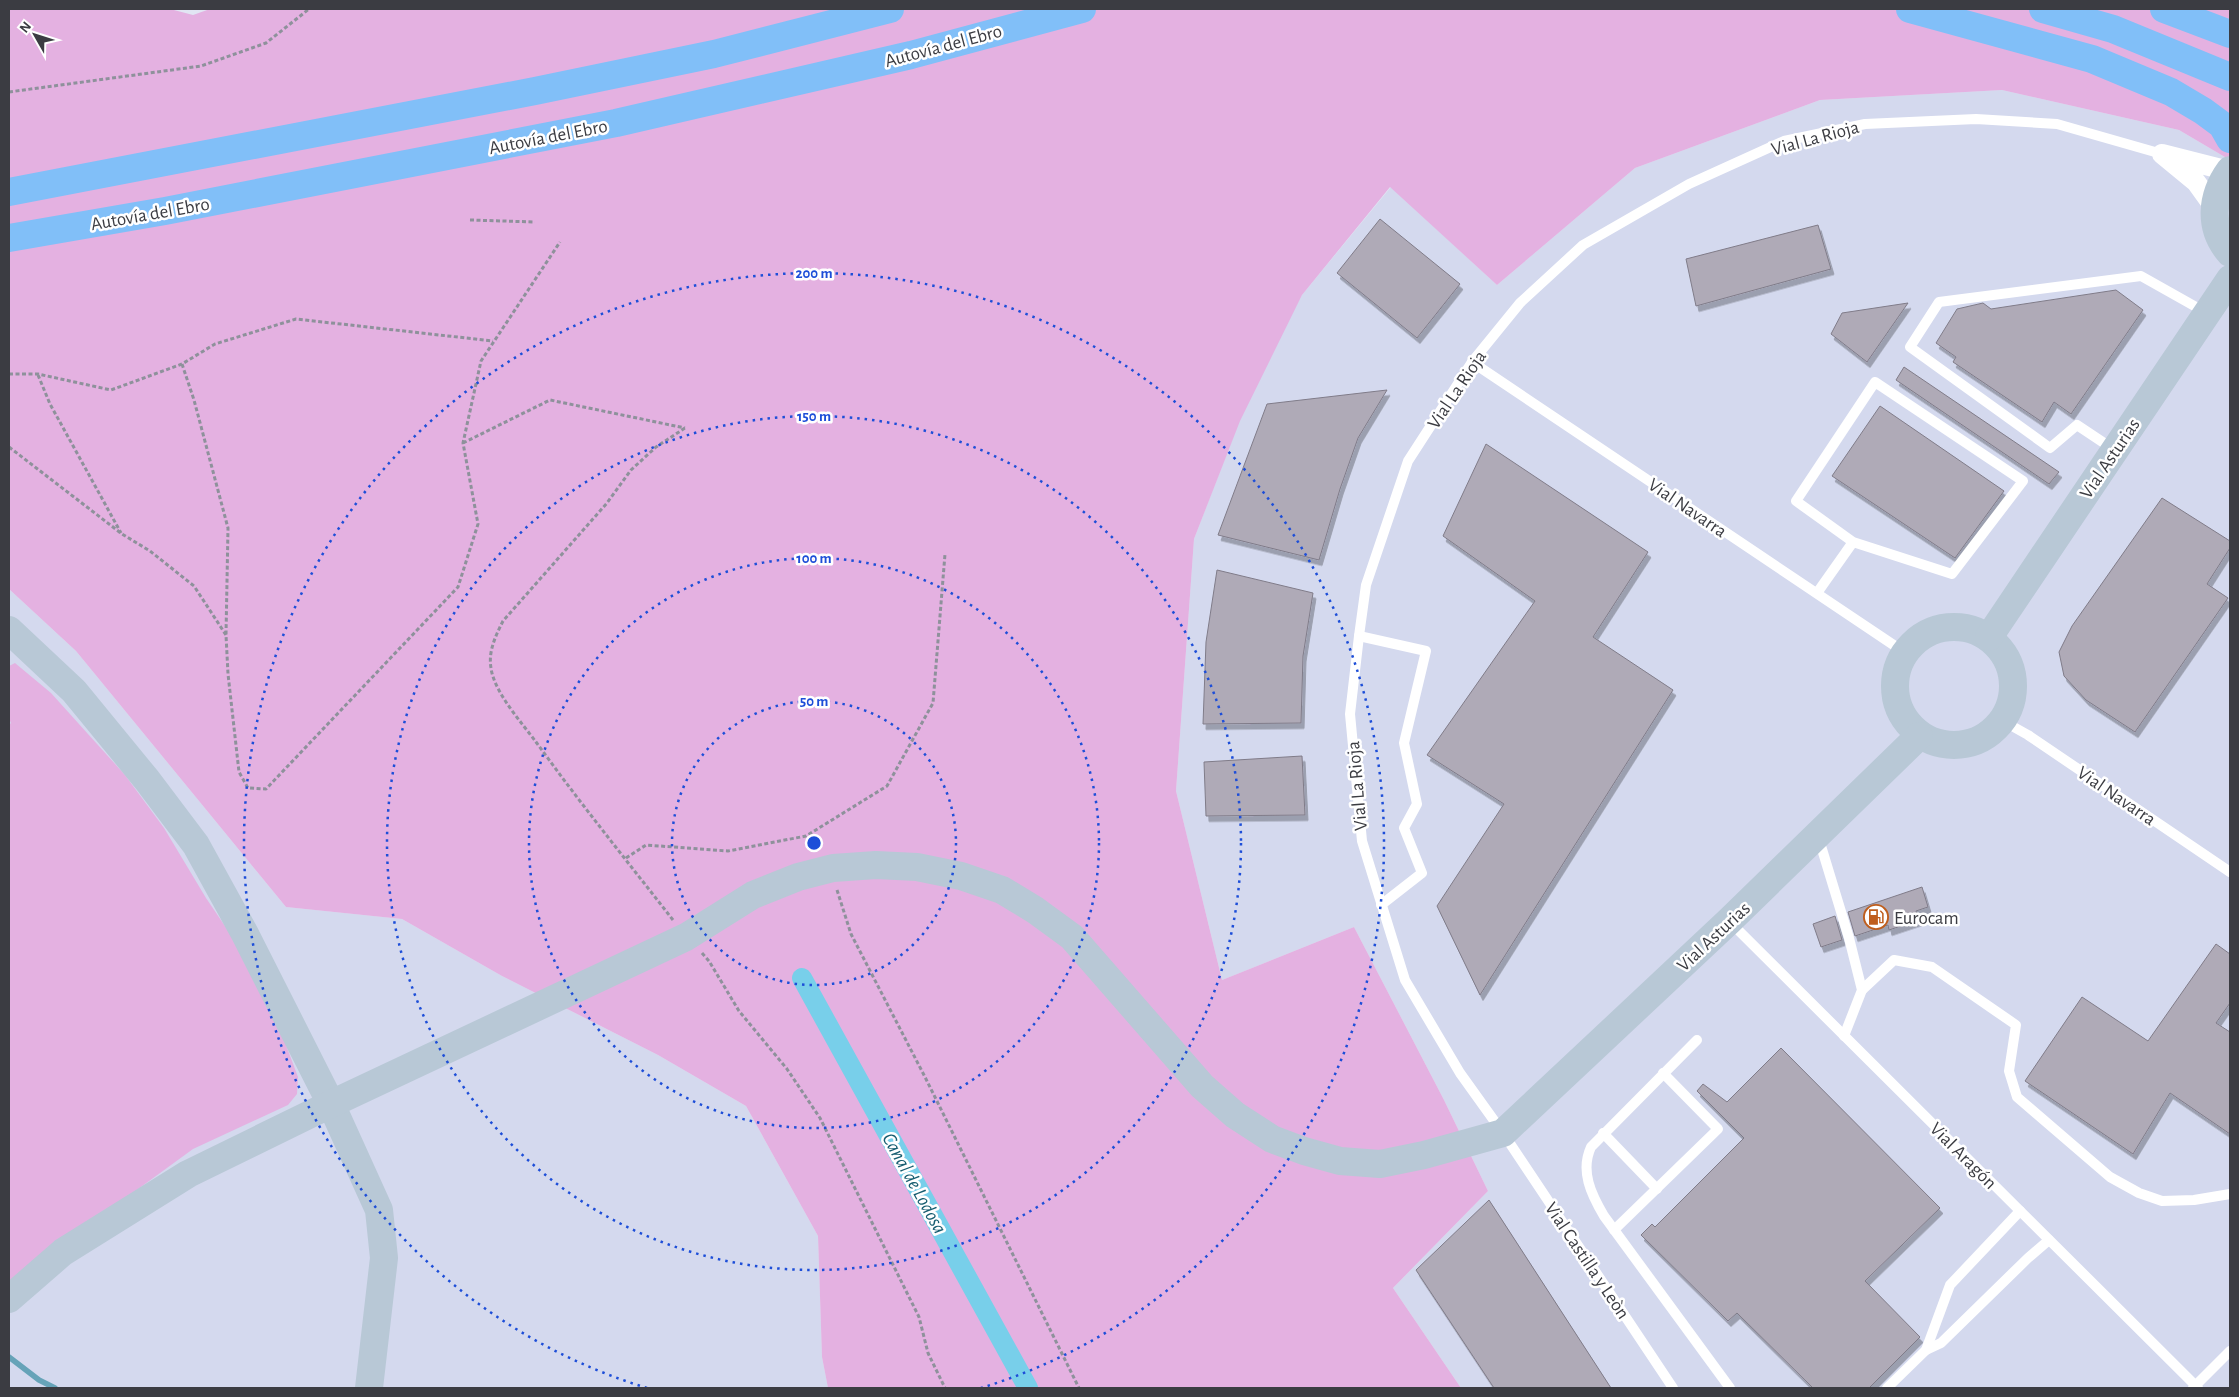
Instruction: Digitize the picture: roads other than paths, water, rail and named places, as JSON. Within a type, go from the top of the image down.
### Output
[{"type":"highway","points":[[9,192],[535,91],[705,56],[890,9]]},
{"type":"highway","name":"Autovía del Ebro","points":[[9,238],[165,211],[616,123],[911,54],[1082,9]]},
{"type":"highway","points":[[1910,9],[2092,59],[2171,92],[2222,125],[2230,139]]},
{"type":"highway","points":[[2043,9],[2113,29],[2230,77]]},
{"type":"highway","points":[[2164,9],[2230,34]]},
{"type":"street","points":[[2162,154],[2230,171],[2218,189],[2214,207],[2216,228],[2230,253]]},
{"type":"street","points":[[2162,154],[2196,182],[2214,207]]},
{"type":"street","name":"Vial Asturias","points":[[1989,637],[2230,279]]},
{"type":"street","points":[[1944,627],[1967,628],[1989,637],[2005,654],[2013,676],[2012,700],[2003,721],[1986,737],[1964,746],[1940,745],[1919,736],[1903,719],[1894,697],[1895,673],[1904,652],[1922,636],[1944,627]]},
{"type":"street","points":[[13,637],[74,691],[147,780],[196,844],[245,934],[331,1104],[379,1210],[384,1258],[369,1388]]},
{"type":"street","name":"Vial Asturias","points":[[1503,1133],[1729,921],[1919,736]]},
{"type":"street","points":[[9,1299],[63,1252],[188,1174],[331,1104],[686,937],[753,895],[798,877],[833,868],[876,865],[917,867],[961,876],[1002,890],[1019,900],[1072,937],[1202,1086],[1236,1115],[1272,1139],[1304,1151],[1340,1161],[1380,1164],[1424,1155],[1503,1133]]},
{"type":"lane","name":"Vial La Rioja","points":[[1503,1133],[1460,1073],[1405,980],[1362,842],[1350,714],[1366,585],[1408,461],[1472,362],[1520,303],[1584,245],[1689,184],[1784,141],[1866,124],[1976,119],[2057,124],[2162,154]]},
{"type":"lane","points":[[2115,450],[2077,425],[2050,448],[1910,347],[1939,302],[2141,276],[2206,313]]},
{"type":"lane","name":"Vial Navarra","points":[[1472,362],[1904,652]]},
{"type":"lane","points":[[1875,382],[2022,481],[1952,574],[1853,542],[1796,500],[1875,382]]},
{"type":"lane","points":[[1817,593],[1853,542]]},
{"type":"lane","points":[[1359,636],[1426,651],[1404,743],[1417,804],[1404,828],[1422,873],[1381,905]]},
{"type":"lane","name":"Vial Navarra","points":[[2003,721],[2028,734],[2230,872]]},
{"type":"lane","points":[[1818,835],[1849,938],[1862,990]]},
{"type":"lane","name":"Vial Aragón","points":[[1729,921],[2195,1387]]},
{"type":"lane","points":[[1844,1036],[1862,990],[1894,960],[1932,967],[2016,1024],[2009,1071],[2017,1097],[2110,1177],[2139,1193],[2162,1201],[2194,1200],[2230,1194]]},
{"type":"lane","points":[[1697,1040],[1591,1146],[1586,1157],[1586,1170],[1595,1201],[1614,1230],[1730,1388]]},
{"type":"lane","points":[[1614,1230],[1718,1129],[1663,1073]]},
{"type":"lane","name":"Vial Castilla y Leòn","points":[[1503,1133],[1672,1388]]},
{"type":"lane","points":[[1603,1133],[1657,1188]]},
{"type":"lane","points":[[1926,1350],[1950,1285],[2020,1211]]},
{"type":"lane","points":[[1887,1388],[1926,1350],[1941,1343],[2049,1240]]},
{"type":"lane","points":[[2195,1387],[2230,1350]]},
{"type":"waterway","name":"Canal de Lodosa","points":[[802,978],[1028,1388]]},
{"type":"waterway","points":[[9,1357],[39,1380],[55,1388]]},
{"type":"place","name":"Eurocam","points":[[1876,917]]}]
